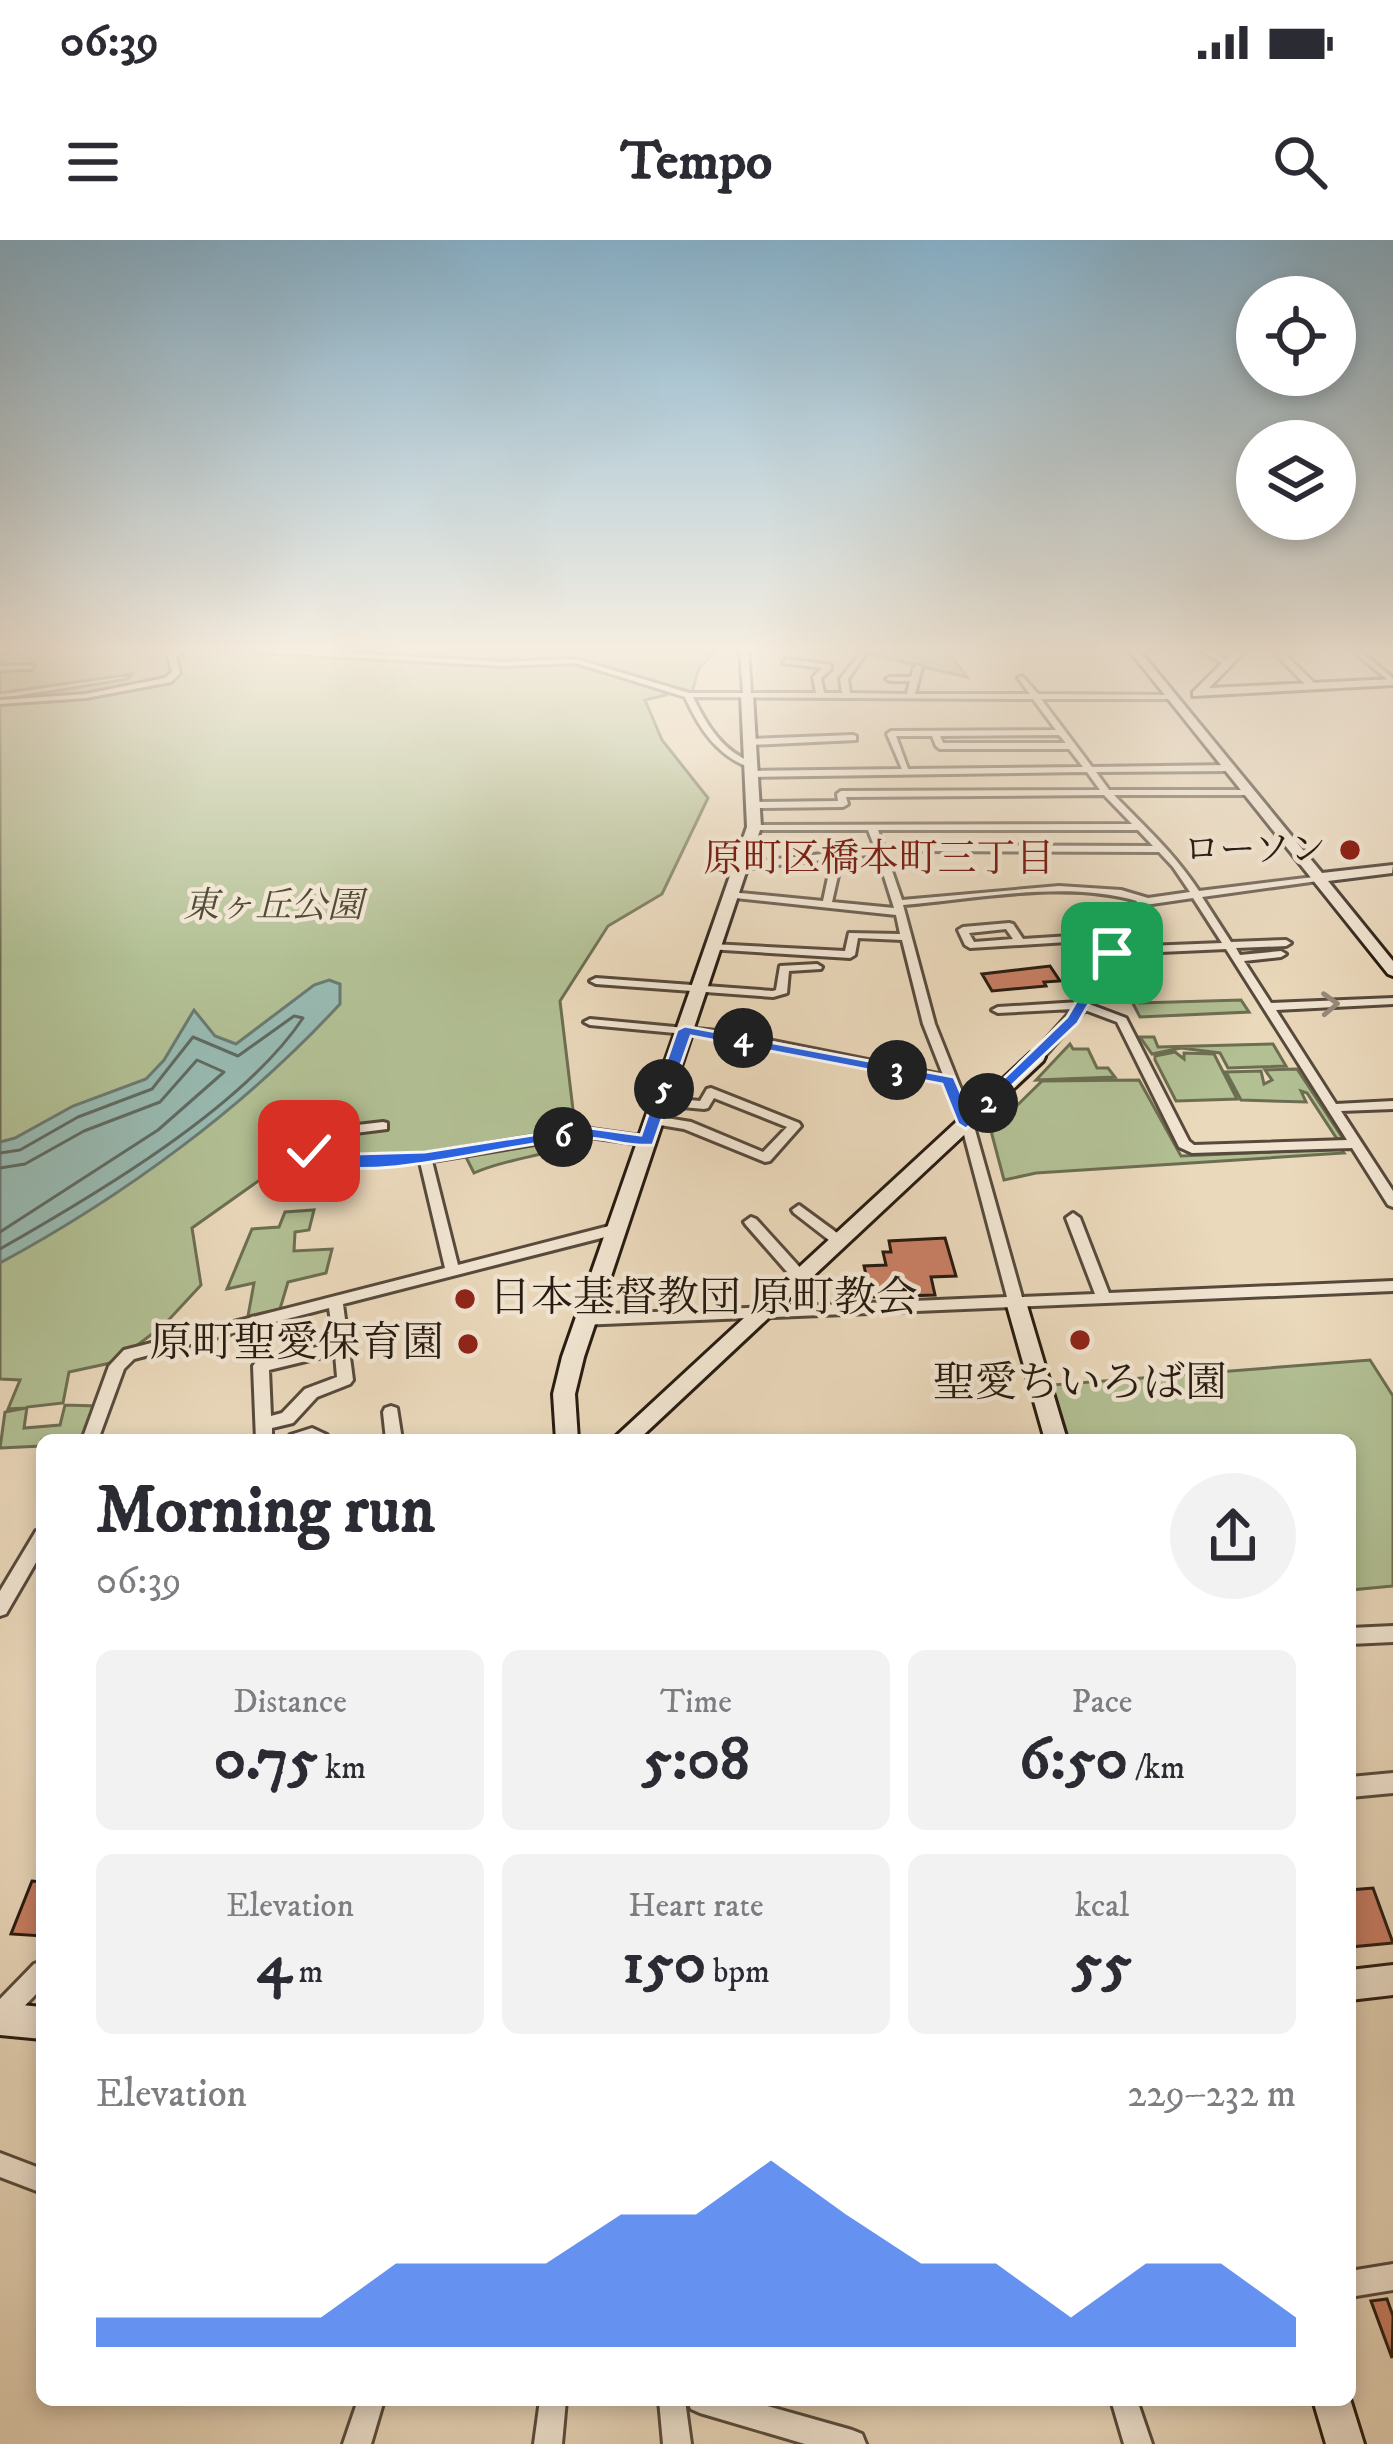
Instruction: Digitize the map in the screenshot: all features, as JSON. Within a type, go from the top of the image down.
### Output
[{"type":"street","points":[[729,753],[751,769],[1230,768]]},
{"type":"street","points":[[567,1434],[565,1384],[754,827],[750,753]]},
{"type":"street","points":[[898,753],[905,768]]},
{"type":"street","points":[[1075,753],[1163,849],[1196,893],[1393,1202]]},
{"type":"street","points":[[1218,753],[1393,970]]},
{"type":"street","points":[[753,805],[843,804],[841,794],[1250,792]]},
{"type":"street","points":[[754,827],[1142,827]]},
{"type":"street","points":[[872,827],[966,1124],[1054,1434]]},
{"type":"street","points":[[922,848],[1163,849]]},
{"type":"street","points":[[740,866],[878,851]]},
{"type":"street","points":[[827,904],[838,856]]},
{"type":"street","points":[[730,895],[898,907],[1073,892],[1117,892],[1144,901],[1393,869]]},
{"type":"street","points":[[629,1434],[1036,1057],[1083,1005],[1144,901]]},
{"type":"street","points":[[712,947],[850,955],[853,935],[905,938]]},
{"type":"street","points":[[1019,941],[1120,935]]},
{"type":"street","points":[[1112,952],[1229,945],[1284,948],[1237,958]]},
{"type":"street","points":[[596,981],[781,993],[784,968],[817,968]]},
{"type":"street","points":[[1268,1007],[1393,1001]]},
{"type":"street","points":[[998,1010],[1083,1005],[1115,1016],[1126,1025],[1187,1147],[1355,1144]]},
{"type":"street","points":[[590,1022],[685,1030],[949,1080]]},
{"type":"street","points":[[711,1092],[795,1126],[765,1158],[658,1111],[704,1105],[711,1092]]},
{"type":"street","points":[[1332,1108],[1393,1105]]},
{"type":"street","points":[[383,1126],[344,1130],[312,1146],[308,1157],[327,1161],[425,1158],[583,1132],[647,1141]]},
{"type":"street","points":[[425,1158],[452,1272]]},
{"type":"street","points":[[799,1210],[839,1241]]},
{"type":"street","points":[[1073,1218],[1104,1299]]},
{"type":"street","points":[[751,1222],[800,1276]]},
{"type":"street","points":[[93,1434],[117,1366],[134,1352],[617,1229]]},
{"type":"street","points":[[585,1322],[1393,1286]]},
{"type":"street","points":[[336,1304],[342,1347],[343,1382],[311,1393],[264,1432],[261,1366],[342,1347]]},
{"type":"street","points":[[392,1412],[394,1434]]},
{"type":"street","points":[[0,1608],[36,1546]]},
{"type":"street","points":[[1356,1636],[1393,1634]]},
{"type":"street","points":[[1356,1786],[1393,1783]]},
{"type":"street","points":[[0,2017],[36,1978]]},
{"type":"street","points":[[1356,1983],[1393,1980]]},
{"type":"street","points":[[0,2017],[36,2022]]},
{"type":"street","points":[[0,2165],[36,2179]]},
{"type":"street","points":[[1356,2283],[1393,2277]]},
{"type":"street","points":[[357,2444],[369,2406]]},
{"type":"street","points":[[548,2444],[553,2406]]},
{"type":"street","points":[[673,2406],[677,2444]]},
{"type":"street","points":[[721,2406],[852,2444]]},
{"type":"street","points":[[1126,2406],[1138,2444]]},
{"type":"street","points":[[1334,2406],[1345,2444]]},
{"type":"green space","name":"東ヶ丘公園","points":[[0,753],[672,753],[708,798],[662,894],[608,926],[560,1001],[577,1143],[474,1173],[465,1155],[330,1165],[292,1157],[192,1228],[201,1285],[164,1325],[115,1362],[69,1372],[63,1403],[27,1407],[24,1428],[60,1425],[65,1405],[97,1406],[87,1434],[36,1434],[36,1446],[0,1448],[5,1412],[26,1408],[8,1409],[20,1380],[0,1379]]},
{"type":"green space","points":[[1128,994],[1139,1003],[1241,1000],[1249,1012],[1140,1017]]},
{"type":"green space","points":[[1140,1037],[1154,1037],[1158,1047],[1273,1044],[1286,1066],[1228,1068],[1220,1053],[1181,1048],[1152,1054]]},
{"type":"green space","points":[[1070,1044],[1073,1049],[1088,1049],[1097,1068],[1108,1068],[1115,1077],[1036,1080]]},
{"type":"green space","points":[[1175,1052],[1184,1059],[1184,1053],[1214,1054],[1237,1099],[1176,1101],[1155,1060],[1155,1056]]},
{"type":"green space","points":[[1297,1069],[1342,1139],[1337,1139],[1307,1093],[1301,1091],[1306,1102],[1241,1100],[1226,1072],[1261,1071],[1264,1084],[1272,1080],[1265,1070]]},
{"type":"green space","points":[[1139,1080],[1181,1156],[1341,1149],[1344,1153],[1036,1173],[1004,1180],[991,1131],[1042,1081]]},
{"type":"green space","points":[[314,1210],[309,1230],[295,1232],[294,1251],[332,1249],[326,1273],[288,1282],[280,1309],[248,1316],[254,1283],[227,1289],[252,1229],[279,1227],[285,1212]]},
{"type":"green space","points":[[1370,1360],[1393,1396],[1393,1586],[1356,1589],[1356,1434],[1067,1434],[1052,1385]]},
{"type":"water","points":[[329,980],[340,984],[340,1004],[264,1079],[137,1179],[0,1263],[0,1142],[73,1106],[146,1079],[164,1060],[194,1010],[215,1036],[236,1044],[314,985]]},
{"type":"building","points":[[1050,966],[1060,981],[1044,982],[1046,986],[992,991],[982,974]]},
{"type":"building","points":[[945,1238],[956,1276],[931,1277],[935,1295],[871,1297],[864,1266],[886,1265],[883,1252],[891,1252],[889,1241]]},
{"type":"building","points":[[32,1881],[36,1881],[36,1936],[11,1934]]},
{"type":"building","points":[[1373,1888],[1393,1943],[1356,1946],[1356,1889]]},
{"type":"building","points":[[1387,2299],[1393,2316],[1392,2358],[1371,2301]]},
{"type":"place","name":"ローソン","points":[[1350,850]]},
{"type":"place","name":"日本基督教団 原町教会","points":[[465,1299]]},
{"type":"place","name":"聖愛ちいろば園","points":[[1080,1340]]},
{"type":"place","name":"原町聖愛保育園","points":[[468,1344]]},
{"type":"district","name":"原町区橋本町三丁目","points":[[879,859]]},
{"type":"route","points":[[309,1151],[312,1160],[341,1161],[425,1158],[583,1132],[647,1141],[685,1030],[949,1080],[966,1124],[1072,1020],[1112,953]]}]
